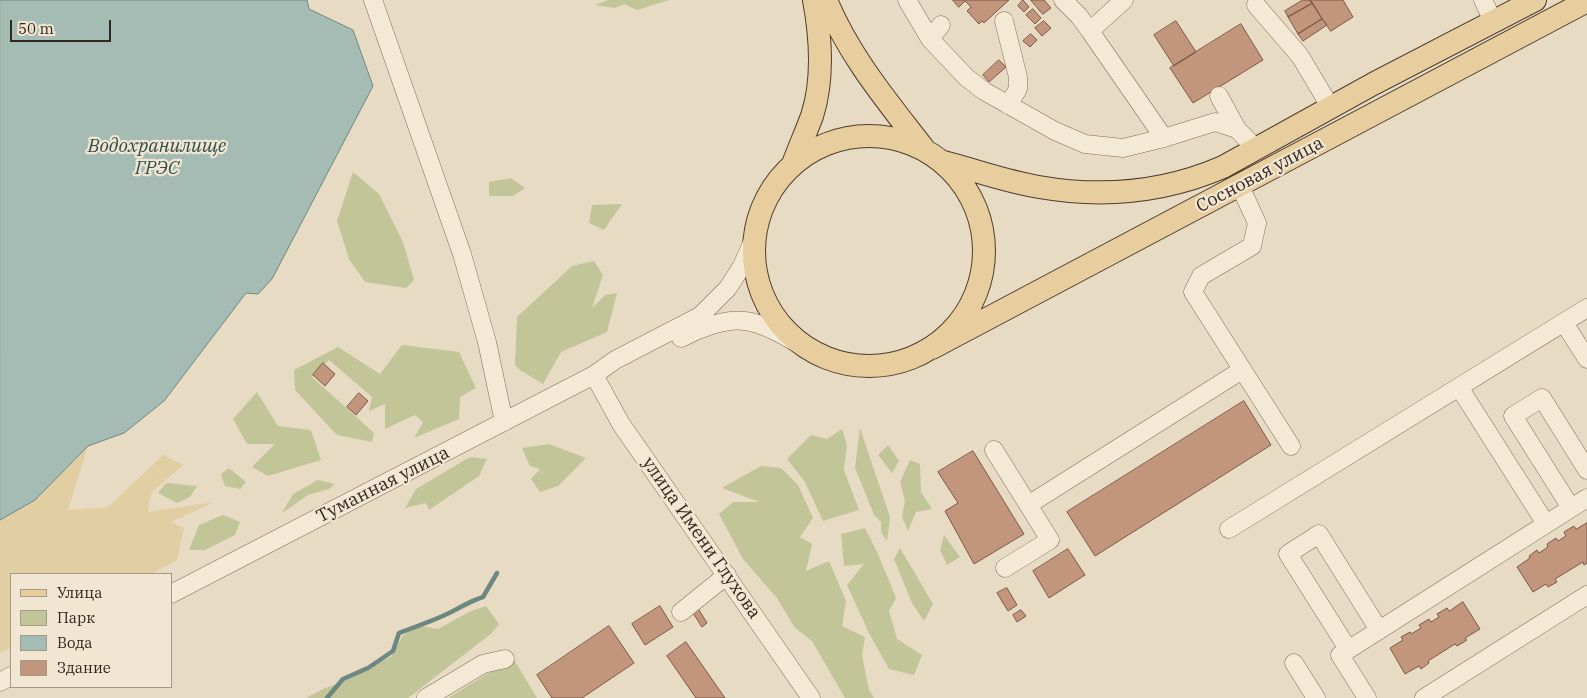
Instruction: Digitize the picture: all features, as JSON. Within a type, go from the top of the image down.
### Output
[{"type":"main road","points":[[814,0],[820,37],[819,86],[812,115],[793,164],[771,190],[760,214],[754,239],[756,275],[761,292],[779,324],[806,348],[836,362],[869,367],[886,366],[902,362],[932,348],[949,335],[964,318],[979,286],[985,258],[984,236],[981,222],[970,195],[958,177],[934,155],[853,54],[835,23],[826,0]]},
{"type":"main road","name":"Сосновая улица","points":[[793,164],[807,153],[839,139],[874,135],[892,137],[909,142],[934,155],[1037,187],[1090,193],[1149,189],[1177,184],[1200,177],[1257,150],[1493,20],[1534,0]]},
{"type":"main road","name":"Сосновая улица","points":[[932,348],[1587,1]]},
{"type":"street","points":[[373,0],[462,254],[487,342],[504,422]]},
{"type":"street","points":[[907,0],[930,39],[967,78],[1008,106],[1055,131],[1085,144],[1124,148],[1215,122],[1237,129]]},
{"type":"street","points":[[1063,0],[1079,16],[1090,31],[1164,138]]},
{"type":"street","points":[[1090,31],[1124,0]]},
{"type":"street","points":[[1483,0],[1493,20]]},
{"type":"street","points":[[1256,5],[1300,56],[1332,108]]},
{"type":"street","points":[[1004,21],[1018,77],[1018,89],[1008,106]]},
{"type":"street","points":[[930,39],[941,25]]},
{"type":"street","points":[[1218,96],[1237,129],[1257,150]]},
{"type":"street","points":[[1240,186],[1258,223],[1252,246],[1201,276],[1193,292],[1291,446]]},
{"type":"street","name":"Туманная улица","points":[[172,593],[594,376],[615,360],[700,316],[728,288],[742,266],[754,239]]},
{"type":"street","points":[[1229,529],[1587,308]]},
{"type":"street","name":"Туманная улица","points":[[594,376],[626,367],[684,336],[710,326],[732,322],[746,321],[772,330],[806,348]]},
{"type":"street","points":[[1564,323],[1587,359]]},
{"type":"street","points":[[1028,505],[1242,370]]},
{"type":"street","name":"улица Имени Глухова","points":[[594,376],[621,424],[811,698]]},
{"type":"street","points":[[1459,387],[1546,524]]},
{"type":"street","points":[[1571,508],[1513,416],[1542,398],[1587,470]]},
{"type":"street","points":[[994,450],[1050,540],[1005,568]]},
{"type":"street","points":[[1367,698],[1340,655],[1587,498]]},
{"type":"street","points":[[1348,649],[1288,554],[1319,534],[1379,630]]},
{"type":"street","points":[[681,612],[727,575]]},
{"type":"street","points":[[1424,698],[1587,595]]},
{"type":"street","points":[[426,698],[483,664],[505,659]]},
{"type":"street","points":[[1294,663],[1316,698]]},
{"type":"green space","points":[[608,0],[669,0],[637,10],[624,4],[615,8],[595,5]]},
{"type":"green space","points":[[353,172],[379,194],[403,242],[414,280],[406,288],[365,282],[349,259],[337,221]]},
{"type":"green space","points":[[511,178],[525,188],[513,196],[489,196],[489,182]]},
{"type":"green space","points":[[622,204],[604,230],[589,223],[592,205]]},
{"type":"green space","points":[[594,261],[603,275],[592,308],[605,295],[617,293],[607,332],[561,352],[543,384],[515,365],[517,317],[572,266]]},
{"type":"green space","points":[[402,345],[459,352],[476,388],[460,397],[459,419],[414,438],[423,422],[415,415],[385,429],[385,404],[369,411],[372,397],[329,360],[312,377],[374,433],[372,442],[337,435],[295,390],[294,370],[338,347],[380,374]]},
{"type":"green space","points":[[257,392],[278,426],[311,430],[321,460],[268,476],[252,467],[275,444],[247,444],[233,419]]},
{"type":"green space","points":[[860,428],[890,517],[887,541],[881,532],[881,522],[874,515],[855,468]]},
{"type":"green space","points":[[842,429],[847,445],[844,470],[859,510],[823,521],[805,482],[787,459],[811,435],[827,439]]},
{"type":"green space","points":[[549,444],[586,458],[558,486],[540,492],[531,479],[540,469],[530,466],[522,448]]},
{"type":"green space","points":[[888,445],[899,461],[892,473],[878,455]]},
{"type":"green space","points":[[470,457],[487,459],[479,476],[429,510],[426,503],[405,508],[416,489]]},
{"type":"green space","points":[[910,460],[920,464],[921,492],[932,509],[916,512],[908,531],[902,517],[905,501],[900,482]]},
{"type":"green space","points":[[761,466],[781,468],[798,485],[813,518],[800,537],[812,544],[806,571],[829,561],[846,601],[842,626],[865,637],[862,655],[869,690],[874,698],[845,698],[812,641],[795,628],[777,598],[743,559],[719,514],[733,502],[759,502],[722,488]]},
{"type":"green space","points":[[229,468],[246,482],[240,489],[225,486],[221,474]]},
{"type":"green space","points":[[318,480],[335,484],[329,489],[308,495],[282,513],[293,494]]},
{"type":"green space","points":[[166,483],[197,486],[190,497],[177,503],[158,493]]},
{"type":"green space","points":[[223,515],[240,522],[235,535],[205,550],[189,550],[199,525]]},
{"type":"green space","points":[[865,528],[896,598],[889,611],[897,639],[922,655],[914,675],[889,669],[869,633],[847,585],[864,564],[844,566],[841,534]]},
{"type":"green space","points":[[944,535],[960,557],[947,565],[940,550]]},
{"type":"green space","points":[[900,548],[933,604],[924,621],[912,603],[894,559]]},
{"type":"green space","points":[[486,606],[499,624],[492,633],[408,698],[306,698],[339,683],[360,669],[391,657],[403,635],[421,626],[438,629],[469,612]]},
{"type":"green space","points":[[513,658],[537,698],[448,698]]},
{"type":"sand","points":[[88,446],[68,510],[108,507],[163,455],[183,465],[151,493],[148,512],[214,502],[171,522],[184,528],[177,560],[153,573],[10,573],[10,648],[0,653],[0,520],[35,500]]},
{"type":"water","name":"Водохранилище ГРЭС","points":[[0,0],[307,0],[309,9],[353,30],[373,86],[272,279],[258,294],[246,293],[164,401],[124,433],[88,446],[35,500],[0,520]]},
{"type":"building","points":[[953,0],[1009,0],[984,23],[982,21],[979,24],[967,11],[971,7],[965,1],[959,7]]},
{"type":"building","points":[[1023,0],[1029,7],[1024,12],[1018,6]]},
{"type":"building","points":[[1031,0],[1044,0],[1051,8],[1043,14]]},
{"type":"building","points":[[1303,0],[1310,0],[1313,3],[1288,17],[1285,11]]},
{"type":"building","points":[[1310,0],[1343,0],[1353,17],[1331,31]]},
{"type":"building","points":[[1313,3],[1322,19],[1298,34],[1288,17]]},
{"type":"building","points":[[1033,9],[1041,18],[1035,24],[1026,15]]},
{"type":"building","points":[[1322,19],[1327,25],[1303,41],[1298,34]]},
{"type":"building","points":[[1044,21],[1051,28],[1042,36],[1035,28]]},
{"type":"building","points":[[1176,21],[1196,52],[1174,66],[1154,35]]},
{"type":"building","points":[[1241,24],[1263,60],[1193,103],[1170,68]]},
{"type":"building","points":[[1031,34],[1037,40],[1030,47],[1023,41]]},
{"type":"building","points":[[999,60],[1006,67],[989,82],[983,75]]},
{"type":"building","points":[[323,363],[335,374],[325,386],[313,375]]},
{"type":"building","points":[[359,393],[368,401],[356,415],[347,407]]},
{"type":"building","points":[[1244,401],[1271,445],[1095,556],[1067,512]]},
{"type":"building","points":[[973,451],[1024,534],[974,564],[945,511],[958,503],[938,472]]},
{"type":"building","points":[[1587,523],[1587,563],[1584,565],[1583,562],[1555,579],[1557,582],[1548,587],[1546,584],[1533,592],[1517,567],[1530,558],[1529,556],[1537,550],[1539,553],[1556,538],[1558,541],[1566,536],[1564,532],[1574,526],[1576,529]]},
{"type":"building","points":[[1068,549],[1085,575],[1049,598],[1033,571]]},
{"type":"building","points":[[1007,588],[1017,605],[1008,611],[997,593]]},
{"type":"building","points":[[1463,602],[1480,629],[1465,638],[1467,640],[1457,646],[1455,644],[1428,661],[1429,663],[1421,669],[1419,666],[1405,674],[1390,648],[1403,640],[1401,637],[1421,628],[1419,625],[1429,619],[1431,622],[1439,617],[1437,614],[1447,608],[1449,611]]},
{"type":"building","points":[[660,606],[673,627],[645,645],[632,624]]},
{"type":"building","points":[[699,610],[707,623],[702,627],[693,613]]},
{"type":"building","points":[[1021,610],[1026,616],[1017,622],[1013,615]]},
{"type":"building","points":[[609,626],[634,663],[582,698],[552,698],[537,675]]},
{"type":"building","points":[[686,642],[725,698],[696,698],[667,656]]},
{"type":"waterway","points":[[327,698],[343,679],[368,668],[393,651],[399,633],[441,617],[483,597],[497,573]]}]
